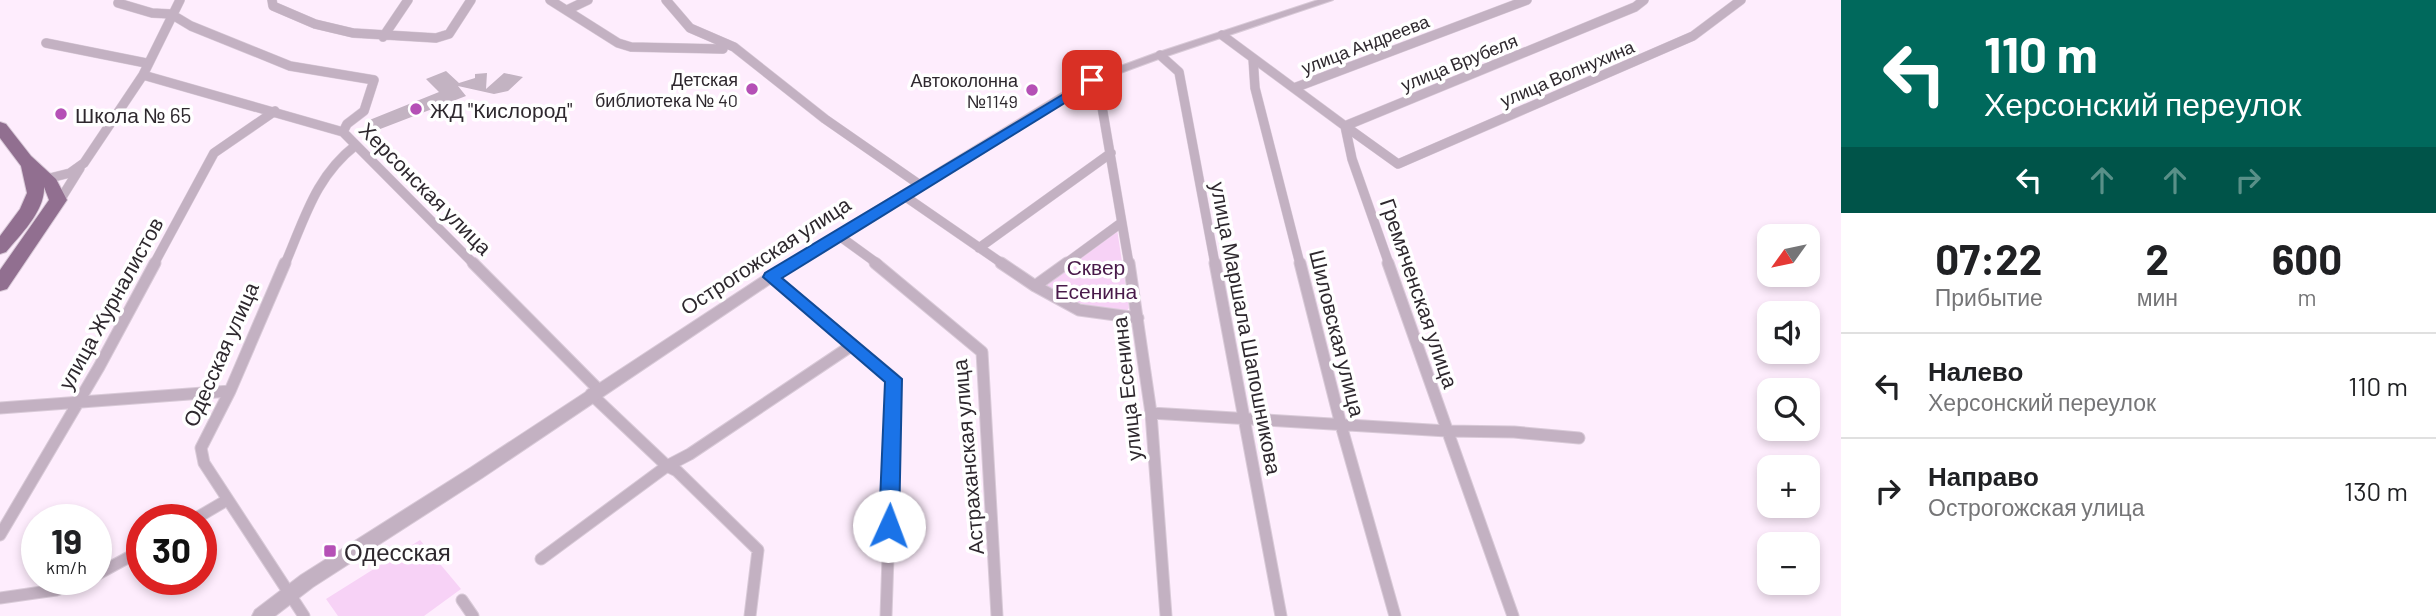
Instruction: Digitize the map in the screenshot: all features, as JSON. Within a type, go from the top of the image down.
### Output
[{"type":"highway","points":[[0,127],[24,159],[46,179],[58,195],[56,206],[0,284]]},
{"type":"highway","points":[[0,248],[34,199],[33,179],[24,159]]},
{"type":"street","points":[[56,206],[143,75],[146,63],[180,0]]},
{"type":"street","points":[[272,0],[273,6],[330,29],[383,37],[444,37],[449,34],[471,0]]},
{"type":"street","points":[[383,37],[408,0]]},
{"type":"street","points":[[550,0],[618,43],[631,47],[701,47],[736,51]]},
{"type":"street","points":[[567,10],[588,0]]},
{"type":"street","points":[[666,0],[695,32],[716,42],[733,46],[815,114],[920,185]]},
{"type":"street","name":"Острогожская улица","points":[[261,616],[291,592],[477,473],[771,277],[1084,85],[1160,55],[1328,0]]},
{"type":"street","name":"улица Андреева","points":[[1294,88],[1527,0]]},
{"type":"street","name":"улица Врубеля","points":[[1345,126],[1635,7],[1644,0]]},
{"type":"street","name":"улица Волнухина","points":[[1345,126],[1398,164],[1693,36],[1741,0]]},
{"type":"street","points":[[118,3],[152,13],[171,15],[191,26],[290,65],[374,80],[364,111],[347,124],[343,132]]},
{"type":"street","points":[[1222,35],[1345,126]]},
{"type":"street","points":[[46,43],[146,63]]},
{"type":"street","name":"улица Маршала Шапошникова","points":[[1160,55],[1179,72],[1281,616]]},
{"type":"street","name":"Шиловская улица","points":[[1253,58],[1255,88],[1341,425],[1395,616]]},
{"type":"street","name":"Херсонская улица","points":[[143,75],[343,132],[667,466],[677,471],[758,550],[750,616]]},
{"type":"street","name":"улица Есенина","points":[[1084,85],[1101,102],[1138,318],[1150,413],[1166,616]]},
{"type":"street","name":"улица Журналистов","points":[[0,535],[80,400],[214,153],[275,111]]},
{"type":"street","name":"Гремяченская улица","points":[[1345,126],[1352,159],[1513,616]]},
{"type":"street","name":"Одесская улица","points":[[304,616],[291,592],[204,463],[201,448],[230,391],[321,180],[338,159],[356,145]]},
{"type":"street","points":[[979,248],[1111,153]]},
{"type":"street","points":[[46,179],[70,173],[83,163]]},
{"type":"street","points":[[903,195],[1035,286],[1079,310],[1138,318]]},
{"type":"street","points":[[1035,286],[1121,223]]},
{"type":"street","name":"Астраханская улица","points":[[838,235],[857,247],[982,352],[998,616]]},
{"type":"street","points":[[771,277],[894,379],[886,616]]},
{"type":"street","points":[[541,559],[667,466],[690,454],[851,346]]},
{"type":"street","points":[[0,408],[230,391]]},
{"type":"street","points":[[1150,413],[1447,431],[1514,432],[1579,438]]},
{"type":"street","points":[[217,505],[227,499]]},
{"type":"street","points":[[0,598],[21,595]]},
{"type":"street","points":[[462,600],[473,616]]},
{"type":"green space","name":"Сквер Есенина","points":[[1117,229],[1129,308],[1125,313],[1074,302],[1040,284]]},
{"type":"green space","points":[[420,540],[461,589],[424,616],[338,616],[326,599]]},
{"type":"building","name":"ЖД \"Кислород\"","points":[[446,71],[459,83],[475,78],[475,74],[487,73],[486,89],[504,73],[523,77],[508,91],[494,94],[458,86],[466,96],[375,131],[367,121],[439,92],[426,79]]},
{"type":"place","name":"Детская библиотека № 40","points":[[752,89]]},
{"type":"place","name":"Автоколонна №1149","points":[[1032,90]]},
{"type":"place","name":"ЖД \"Кислород\"","points":[[416,109]]},
{"type":"place","name":"Школа № 65","points":[[61,114]]},
{"type":"place","name":"Одесская","points":[[330,551]]},
{"type":"route","points":[[889,526],[894,379],[771,277],[1092,80]]}]
